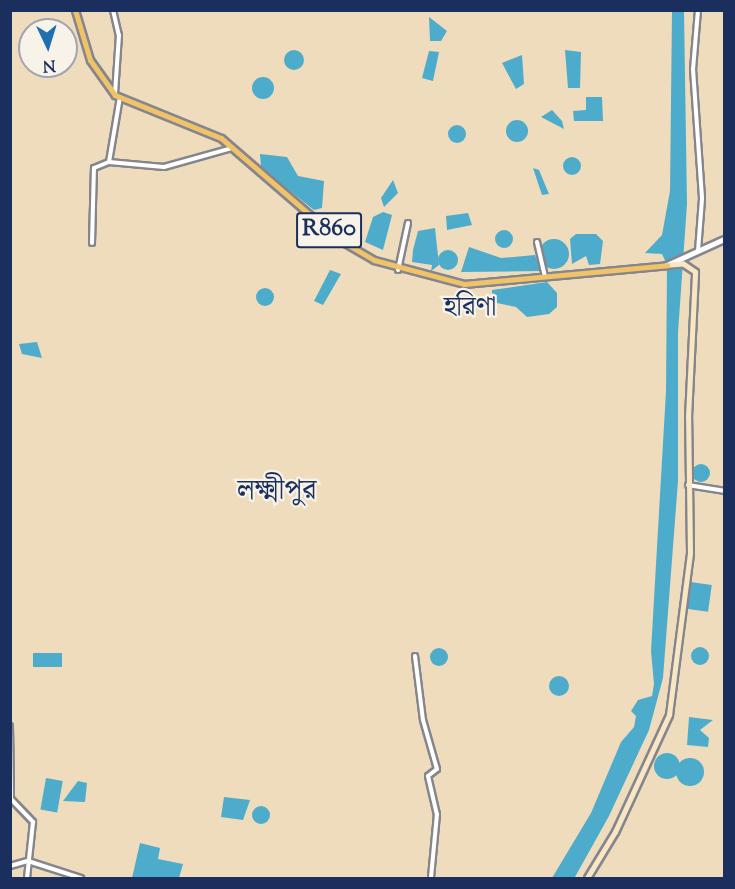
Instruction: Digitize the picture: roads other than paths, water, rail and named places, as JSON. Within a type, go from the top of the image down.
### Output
[{"type":"main road","name":"R860","points":[[75,10],[98,76],[118,96],[221,138],[343,243],[398,270],[464,284],[667,265]]},
{"type":"main road","points":[[587,879],[615,832],[669,715],[690,554],[688,485],[695,272],[683,264],[667,265]]},
{"type":"street","points":[[109,162],[118,96],[119,35],[113,10]]},
{"type":"street","points":[[698,10],[693,69],[702,199],[698,251]]},
{"type":"street","points":[[92,243],[94,168],[109,162],[157,168],[233,148]]},
{"type":"street","points":[[398,270],[408,223]]},
{"type":"street","points":[[667,265],[724,239]]},
{"type":"street","points":[[537,243],[546,278]]},
{"type":"street","points":[[688,485],[724,491]]},
{"type":"street","points":[[415,656],[423,720],[437,770],[428,776],[437,814],[431,879]]},
{"type":"street","points":[[10,726],[11,799],[33,822],[27,879]]},
{"type":"street","points":[[10,866],[28,861],[81,879]]},
{"type":"water","points":[[672,11],[684,11],[687,204],[678,333],[678,481],[663,678],[649,730],[609,816],[575,877],[552,878],[591,813],[621,742],[634,727],[636,716],[631,711],[638,700],[652,696],[654,684],[651,651],[666,391],[667,265],[662,254],[645,253],[662,235],[670,191]]},
{"type":"water","points":[[429,17],[447,31],[441,41],[430,41]]},
{"type":"water","points":[[294,50],[301,53],[304,60],[301,67],[294,70],[287,67],[284,60],[287,53]]},
{"type":"water","points":[[565,50],[581,52],[580,88],[568,88]]},
{"type":"water","points":[[429,51],[439,52],[433,81],[422,78]]},
{"type":"water","points":[[522,55],[524,84],[516,89],[502,63]]},
{"type":"water","points":[[263,77],[271,80],[274,88],[271,96],[263,99],[255,96],[252,88],[255,80]]},
{"type":"water","points":[[586,97],[602,97],[603,121],[574,121],[573,111],[586,110]]},
{"type":"water","points":[[552,110],[562,121],[564,129],[541,117]]},
{"type":"water","points":[[517,120],[525,123],[528,131],[525,139],[517,142],[509,139],[506,131],[509,123]]},
{"type":"water","points":[[457,125],[463,128],[466,134],[463,140],[457,143],[451,140],[448,134],[451,128]]},
{"type":"water","points":[[260,154],[287,157],[298,176],[324,181],[322,208],[314,210],[261,167]]},
{"type":"water","points":[[572,157],[578,160],[581,166],[578,172],[572,175],[566,172],[563,166],[566,160]]},
{"type":"water","points":[[533,168],[539,170],[549,194],[542,195]]},
{"type":"water","points":[[393,180],[398,193],[384,207],[381,198]]},
{"type":"water","points":[[383,212],[392,215],[383,250],[365,242],[373,217]]},
{"type":"water","points":[[468,213],[472,225],[447,230],[446,216]]},
{"type":"water","points":[[435,228],[439,265],[431,271],[432,265],[412,262],[413,250],[418,231]]},
{"type":"water","points":[[500,230],[508,230],[513,235],[511,246],[500,248],[495,243],[495,235]]},
{"type":"water","points":[[576,234],[596,234],[603,241],[600,264],[589,265],[586,256],[572,264],[570,239]]},
{"type":"water","points":[[554,239],[564,244],[569,254],[564,264],[554,269],[544,264],[539,254],[544,244]]},
{"type":"water","points":[[469,247],[501,258],[535,255],[541,271],[461,272]]},
{"type":"water","points":[[448,250],[455,253],[458,260],[455,267],[448,270],[441,267],[438,260],[441,253]]},
{"type":"water","points":[[330,270],[341,274],[323,305],[314,301]]},
{"type":"water","points":[[547,282],[557,293],[557,307],[549,314],[527,317],[516,307],[492,302],[492,290]]},
{"type":"water","points":[[265,288],[271,291],[274,297],[271,303],[265,306],[259,303],[256,297],[259,291]]},
{"type":"water","points":[[37,342],[42,358],[22,354],[19,344]]},
{"type":"water","points":[[701,464],[707,467],[710,473],[707,479],[701,482],[695,479],[692,473],[695,467]]},
{"type":"water","points":[[690,582],[712,585],[708,612],[686,609]]},
{"type":"water","points":[[700,647],[706,650],[709,656],[706,662],[700,665],[694,662],[691,656],[694,650]]},
{"type":"water","points":[[439,648],[447,653],[448,657],[443,665],[439,666],[431,661],[430,657],[435,649]]},
{"type":"water","points":[[33,653],[62,653],[62,667],[33,667]]},
{"type":"water","points":[[559,676],[566,679],[569,686],[566,693],[559,696],[552,693],[549,686],[552,679]]},
{"type":"water","points":[[689,717],[713,720],[700,730],[709,738],[708,747],[687,745]]},
{"type":"water","points":[[667,753],[676,757],[680,766],[676,775],[667,779],[658,775],[654,766],[658,757]]},
{"type":"water","points":[[690,758],[700,762],[704,772],[700,782],[690,786],[680,782],[676,772],[680,762]]},
{"type":"water","points":[[46,778],[63,781],[57,812],[40,810]]},
{"type":"water","points":[[78,781],[87,783],[85,802],[63,801]]},
{"type":"water","points":[[224,797],[250,800],[243,820],[221,817]]},
{"type":"water","points":[[257,806],[265,806],[270,811],[268,822],[257,824],[252,819],[252,811]]},
{"type":"water","points":[[140,843],[160,848],[158,859],[183,864],[179,878],[132,878]]},
{"type":"district","name":"হরিণা","points":[[470,309]]},
{"type":"district","name":"লক্ষ্মীপুর","points":[[277,492]]}]
